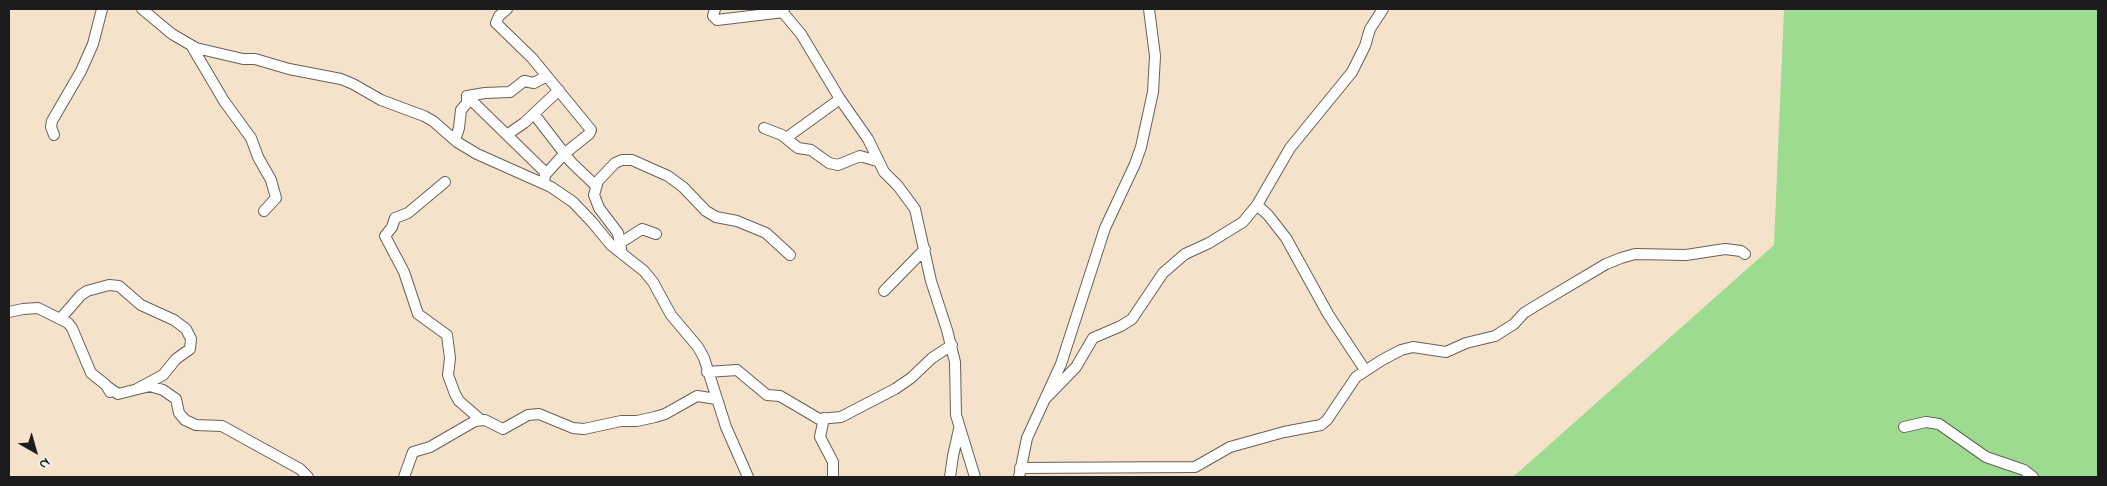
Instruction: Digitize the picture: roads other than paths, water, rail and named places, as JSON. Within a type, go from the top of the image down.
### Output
[{"type":"street","points":[[54,135],[51,127],[52,121],[85,62],[93,44],[102,9]]},
{"type":"street","points":[[142,9],[172,34],[191,45],[235,57],[255,59],[289,70],[341,79],[382,100],[424,116],[477,154],[545,178]]},
{"type":"street","points":[[507,9],[499,16],[496,23],[559,90],[591,130],[589,134],[564,154],[545,178]]},
{"type":"street","points":[[715,9],[713,16],[717,20],[782,11],[806,42],[840,99],[868,139],[884,172],[916,209],[931,281],[952,345],[956,369],[954,404],[959,429],[975,477]]},
{"type":"street","points":[[1149,9],[1156,56],[1153,92],[1141,147],[1105,228],[1063,357],[1027,438],[1020,472],[1195,467],[1230,447],[1279,433],[1321,425],[1327,420],[1356,377],[1365,370],[1401,350],[1413,347],[1446,352],[1466,343],[1495,336],[1544,301],[1606,264],[1621,258],[1635,254],[1686,255],[1725,249],[1741,251],[1746,254]]},
{"type":"street","points":[[1045,399],[1076,367],[1093,338],[1132,319],[1163,273],[1185,254],[1209,243],[1243,222],[1256,205],[1290,148],[1352,72],[1370,29],[1383,9]]},
{"type":"street","points":[[191,45],[224,101],[251,138],[258,158],[272,180],[276,198],[264,211]]},
{"type":"street","points":[[467,96],[510,92],[524,81],[534,83],[546,76]]},
{"type":"street","points":[[508,134],[534,114],[559,90]]},
{"type":"street","points":[[455,140],[459,128],[461,110],[467,103],[467,96]]},
{"type":"street","points":[[467,96],[508,134],[545,178],[573,202],[611,245],[644,271],[653,282],[671,315],[698,347],[704,358],[726,427],[748,477]]},
{"type":"street","points":[[786,138],[840,99]]},
{"type":"street","points":[[534,114],[564,154],[596,186]]},
{"type":"street","points":[[764,128],[777,132],[798,148],[811,150],[835,165],[860,156],[877,161]]},
{"type":"street","points":[[622,254],[618,233],[596,202],[596,186],[605,172],[615,163],[622,160],[632,160],[668,176],[683,187],[706,211],[716,217],[737,221],[766,233],[790,255]]},
{"type":"street","points":[[445,182],[408,213],[395,218],[392,227],[385,236],[404,272],[418,314],[447,336],[450,358],[448,375],[455,394],[459,401],[481,420],[503,428],[528,415],[539,414],[573,428],[584,429],[621,421],[637,421],[655,417],[697,396],[717,399]]},
{"type":"street","points":[[1256,205],[1268,215],[1286,238],[1332,320],[1365,370]]},
{"type":"street","points":[[620,243],[642,229],[651,230],[656,234]]},
{"type":"street","points":[[884,291],[925,250]]},
{"type":"street","points":[[60,318],[81,295],[87,291],[109,285],[119,286],[141,305],[174,320],[186,329],[191,339],[190,349],[176,359],[163,375],[137,389]]},
{"type":"street","points":[[9,312],[38,308],[60,318],[72,328],[91,373],[118,394],[150,386],[163,390],[176,399],[179,413],[185,420],[196,425],[222,426],[300,469],[308,477]]},
{"type":"street","points":[[707,372],[737,370],[754,383],[762,393],[780,396],[815,417],[841,417],[895,389],[911,378],[932,358],[952,345]]},
{"type":"street","points":[[108,387],[112,398]]},
{"type":"street","points":[[824,418],[820,437],[833,462],[833,477]]},
{"type":"street","points":[[404,477],[413,451],[430,447],[466,425],[481,420]]},
{"type":"street","points":[[1904,427],[1926,422],[1938,424],[1970,448],[1986,457],[2007,466],[2024,470],[2033,477]]},
{"type":"street","points":[[950,477],[959,429]]}]
